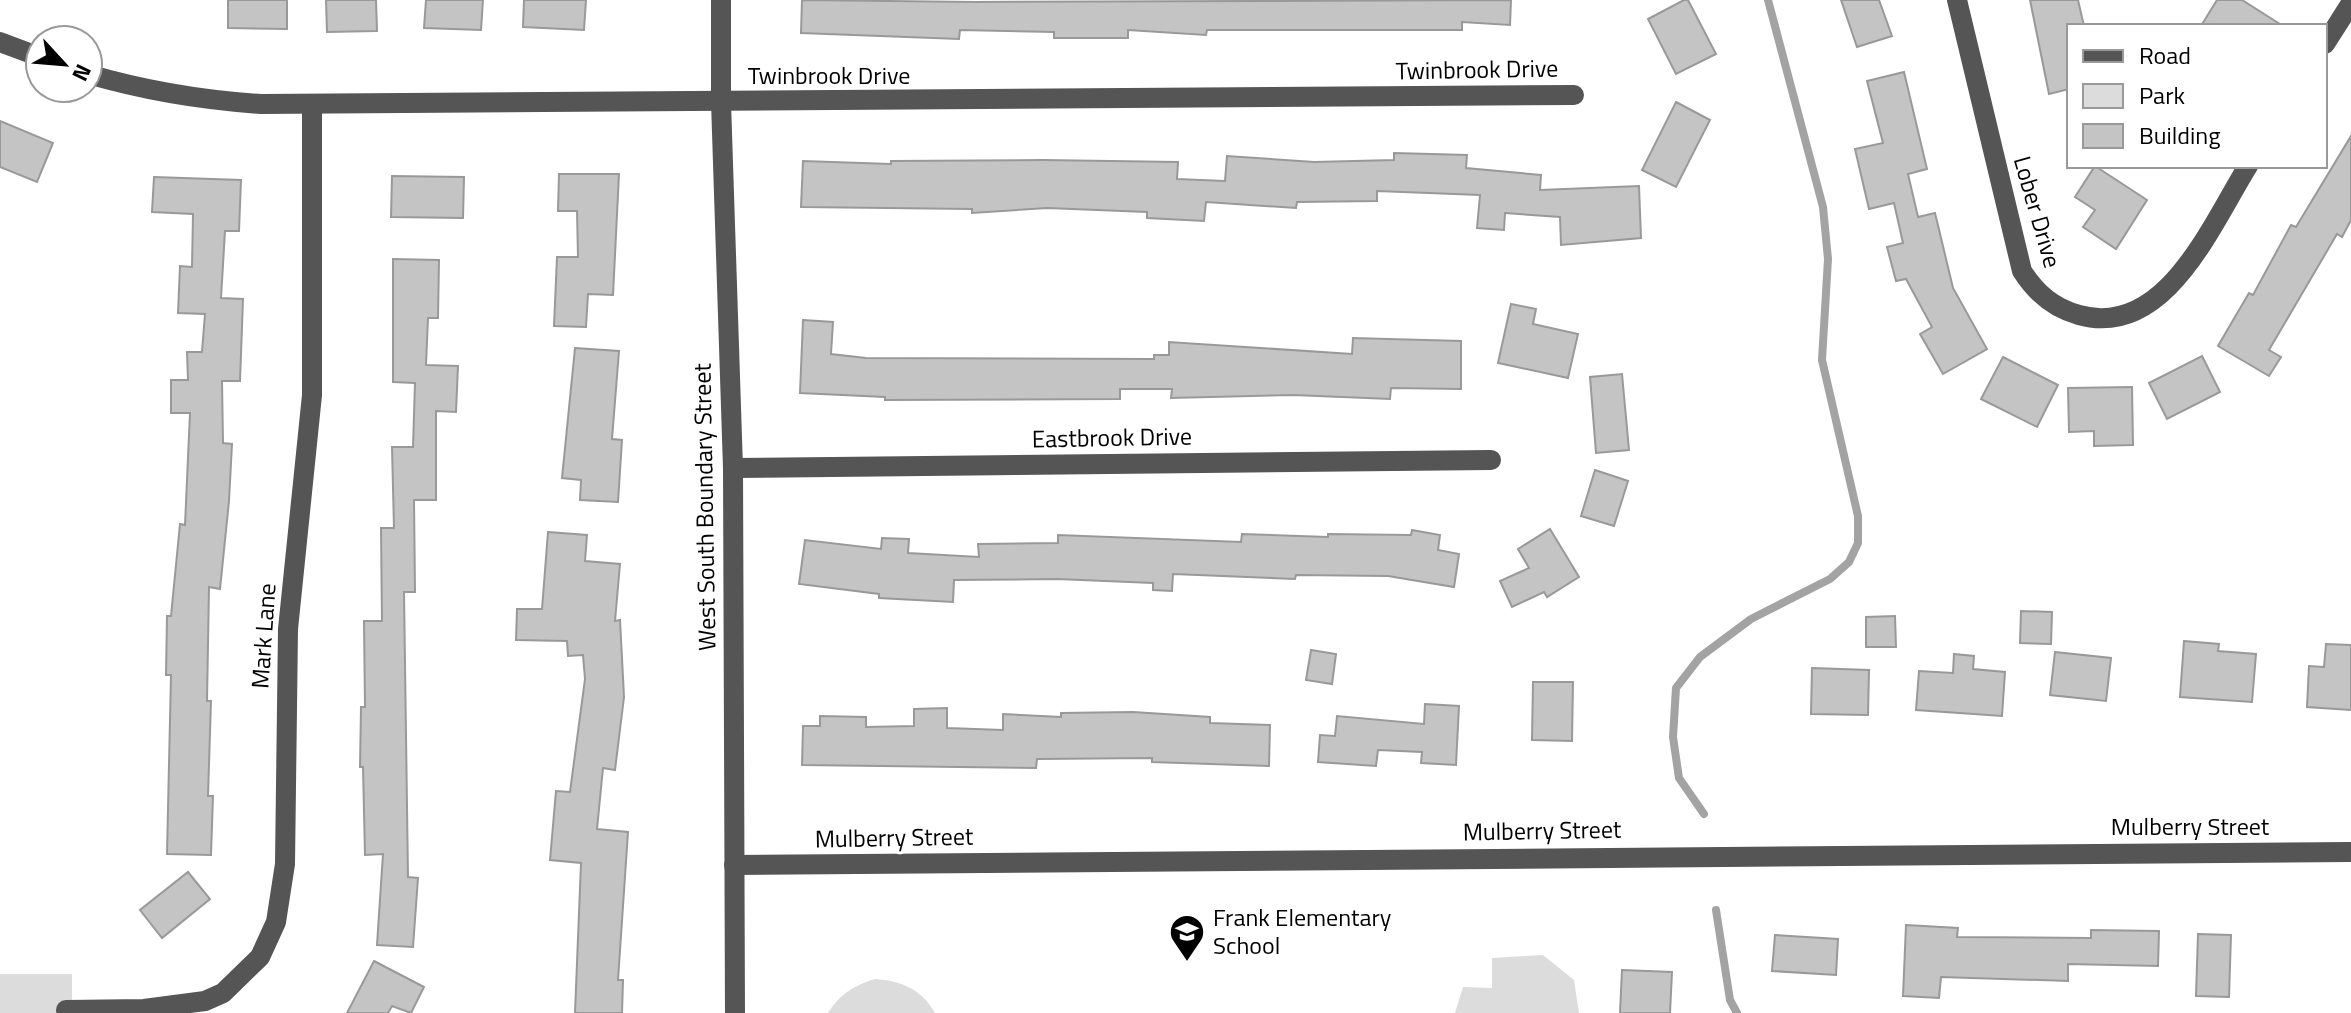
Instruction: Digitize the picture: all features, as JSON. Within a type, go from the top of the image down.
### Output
[{"type":"street","name":"West South Boundary Street","points":[[721,0],[721,102],[733,468],[735,1013]]},
{"type":"street","name":"Lober Drive","points":[[1957,0],[2022,271],[2033,288],[2065,311],[2104,319],[2124,316],[2159,297],[2176,279],[2247,168]]},
{"type":"street","points":[[2327,41],[2351,3]]},
{"type":"street","points":[[0,42],[24,51]]},
{"type":"street","name":"Twinbrook Drive","points":[[104,79],[145,91],[202,100],[312,104],[1574,95]]},
{"type":"street","name":"Mark Lane","points":[[66,1010],[144,1009],[205,1001],[223,993],[250,968],[270,940],[276,922],[285,864],[288,629],[312,395],[312,104]]},
{"type":"street","name":"Eastbrook Drive","points":[[733,468],[1491,460]]},
{"type":"street","name":"Mulberry Street","points":[[734,865],[2351,852]]},
{"type":"green space","points":[[1543,955],[1574,980],[1579,1013],[1455,1013],[1463,987],[1492,988],[1492,958]]},
{"type":"green space","points":[[0,974],[72,974],[72,1013],[0,1013]]},
{"type":"green space","points":[[875,979],[910,988],[924,998],[935,1013],[828,1013],[848,992]]},
{"type":"building","points":[[228,0],[287,0],[287,29],[228,28]]},
{"type":"building","points":[[326,0],[376,0],[377,31],[327,32]]},
{"type":"building","points":[[426,0],[483,0],[481,30],[424,28]]},
{"type":"building","points":[[524,0],[586,0],[584,30],[523,27]]},
{"type":"building","points":[[802,0],[1511,0],[1510,25],[1462,22],[1462,30],[1207,30],[1206,35],[1128,30],[1128,38],[1054,38],[1054,32],[960,30],[959,39],[801,33]]},
{"type":"building","points":[[1688,0],[1716,54],[1676,74],[1648,19]]},
{"type":"building","points":[[1841,0],[1879,0],[1892,36],[1857,47]]},
{"type":"building","points":[[2030,0],[2078,0],[2084,24],[2067,24],[2067,90],[2049,94]]},
{"type":"building","points":[[2217,0],[2242,0],[2280,24],[2202,24]]},
{"type":"building","points":[[1904,72],[1927,169],[1908,174],[1918,217],[1935,213],[1953,288],[1987,349],[1943,374],[1920,334],[1932,327],[1906,279],[1896,281],[1887,247],[1903,243],[1894,203],[1869,209],[1855,149],[1883,143],[1867,81]]},
{"type":"building","points":[[1676,102],[1710,120],[1676,187],[1642,170]]},
{"type":"building","points":[[0,121],[53,143],[37,182],[0,167]]},
{"type":"building","points":[[2351,136],[2351,220],[2342,237],[2337,234],[2269,350],[2281,357],[2269,376],[2218,346],[2249,293],[2253,295],[2291,225],[2296,227]]},
{"type":"building","points":[[1394,153],[1467,155],[1466,168],[1541,175],[1540,190],[1639,186],[1641,238],[1561,245],[1560,217],[1505,213],[1504,230],[1477,228],[1480,195],[1377,191],[1377,201],[1297,202],[1296,208],[1206,202],[1204,221],[1147,218],[1147,212],[1047,208],[972,213],[972,209],[801,207],[803,161],[891,164],[891,161],[1178,162],[1177,179],[1225,181],[1227,156],[1314,162],[1394,160]]},
{"type":"building","points":[[2094,168],[2098,168],[2147,200],[2116,249],[2083,227],[2095,210],[2075,197]]},
{"type":"building","points":[[559,174],[619,174],[613,295],[588,294],[586,327],[554,326],[557,257],[578,257],[577,211],[558,211]]},
{"type":"building","points":[[392,176],[464,177],[463,218],[391,217]]},
{"type":"building","points":[[154,177],[241,180],[239,231],[225,231],[221,298],[243,299],[240,381],[222,381],[223,443],[232,444],[229,501],[220,589],[209,587],[207,701],[211,701],[208,796],[213,796],[211,855],[167,854],[171,675],[166,675],[167,616],[171,616],[180,524],[185,525],[190,413],[171,413],[171,380],[188,380],[187,352],[202,352],[205,314],[178,313],[180,266],[192,267],[193,214],[152,212]]},
{"type":"building","points":[[393,259],[439,260],[438,318],[428,318],[426,365],[458,366],[456,412],[436,411],[436,500],[414,500],[415,592],[404,592],[408,877],[418,878],[413,947],[377,945],[383,854],[365,855],[363,767],[360,767],[361,707],[365,707],[364,621],[382,621],[381,528],[394,528],[392,447],[413,447],[415,383],[393,382]]},
{"type":"building","points":[[1511,304],[1536,309],[1533,324],[1578,334],[1568,378],[1498,363]]},
{"type":"building","points":[[803,320],[833,322],[831,354],[866,358],[1154,359],[1154,355],[1169,355],[1169,342],[1352,354],[1353,338],[1461,341],[1461,389],[1391,388],[1390,399],[1293,395],[1171,398],[1172,389],[1120,389],[1120,399],[885,400],[885,397],[800,393]]},
{"type":"building","points":[[575,348],[619,351],[612,439],[622,440],[618,502],[580,500],[581,480],[562,478]]},
{"type":"building","points":[[2202,356],[2220,392],[2167,419],[2149,383]]},
{"type":"building","points":[[2003,357],[2058,385],[2037,427],[1981,399]]},
{"type":"building","points":[[1622,374],[1629,450],[1596,453],[1590,377]]},
{"type":"building","points":[[2132,387],[2133,445],[2094,446],[2094,431],[2069,432],[2068,388]]},
{"type":"building","points":[[1595,470],[1628,481],[1614,526],[1581,516]]},
{"type":"building","points":[[1550,529],[1579,577],[1547,597],[1544,592],[1512,607],[1500,581],[1529,568],[1518,549]]},
{"type":"building","points":[[1412,530],[1440,535],[1438,550],[1459,554],[1454,587],[1388,576],[1296,575],[1295,579],[1173,574],[1172,591],[1153,590],[1153,583],[1057,579],[954,580],[953,602],[879,598],[879,594],[799,584],[805,540],[881,549],[882,538],[909,539],[908,553],[979,557],[978,544],[1058,543],[1058,535],[1241,542],[1242,534],[1328,537],[1328,534],[1411,535]]},
{"type":"building","points":[[548,532],[587,535],[585,561],[620,564],[615,621],[620,620],[624,697],[615,770],[603,768],[597,829],[628,832],[618,980],[623,980],[622,1013],[575,1013],[581,863],[550,860],[556,791],[570,792],[585,679],[583,655],[568,656],[567,641],[516,640],[517,609],[542,609]]},
{"type":"building","points":[[2021,611],[2052,612],[2051,644],[2020,643]]},
{"type":"building","points":[[1895,616],[1896,647],[1866,647],[1866,617]]},
{"type":"building","points":[[2184,641],[2219,644],[2218,651],[2256,654],[2252,702],[2180,697]]},
{"type":"building","points":[[2326,644],[2351,645],[2351,710],[2307,707],[2309,666],[2324,667]]},
{"type":"building","points":[[1311,650],[1336,654],[1332,684],[1306,680]]},
{"type":"building","points":[[2055,652],[2111,658],[2106,701],[2050,695]]},
{"type":"building","points":[[1954,654],[1974,656],[1973,669],[2005,672],[2002,716],[1916,710],[1919,671],[1953,673]]},
{"type":"building","points":[[1812,668],[1869,670],[1868,715],[1811,714]]},
{"type":"building","points":[[1533,682],[1573,682],[1572,741],[1532,740]]},
{"type":"building","points":[[1425,704],[1459,706],[1456,765],[1421,763],[1422,752],[1378,750],[1376,766],[1318,762],[1320,735],[1335,736],[1337,716],[1424,724]]},
{"type":"building","points":[[947,708],[947,728],[1003,730],[1003,714],[1061,717],[1061,713],[1133,712],[1210,717],[1210,723],[1270,725],[1269,766],[1152,762],[1152,758],[1037,759],[1036,768],[802,765],[803,726],[820,726],[820,716],[866,717],[866,727],[914,726],[914,709]]},
{"type":"building","points":[[188,872],[210,899],[162,938],[140,910]]},
{"type":"building","points":[[1906,925],[1958,928],[1957,937],[2091,938],[2091,930],[2159,931],[2158,966],[2068,964],[2068,981],[1941,977],[1939,998],[1903,996]]},
{"type":"building","points":[[2198,934],[2231,935],[2229,997],[2196,996]]},
{"type":"building","points":[[1775,935],[1838,939],[1836,975],[1772,971]]},
{"type":"building","points":[[374,961],[424,987],[411,1013],[392,1006],[388,1013],[347,1013]]},
{"type":"building","points":[[1622,970],[1672,972],[1670,1013],[1620,1013]]},
{"type":"waterway","points":[[1704,814],[1679,778],[1673,737],[1676,688],[1700,657],[1751,619],[1830,579],[1849,562],[1858,543],[1858,516],[1822,360],[1828,259],[1823,207],[1768,0]]},
{"type":"waterway","points":[[1716,910],[1730,1000],[1737,1013]]},
{"type":"place","name":"Frank Elementary School","points":[[1187,963]]}]
